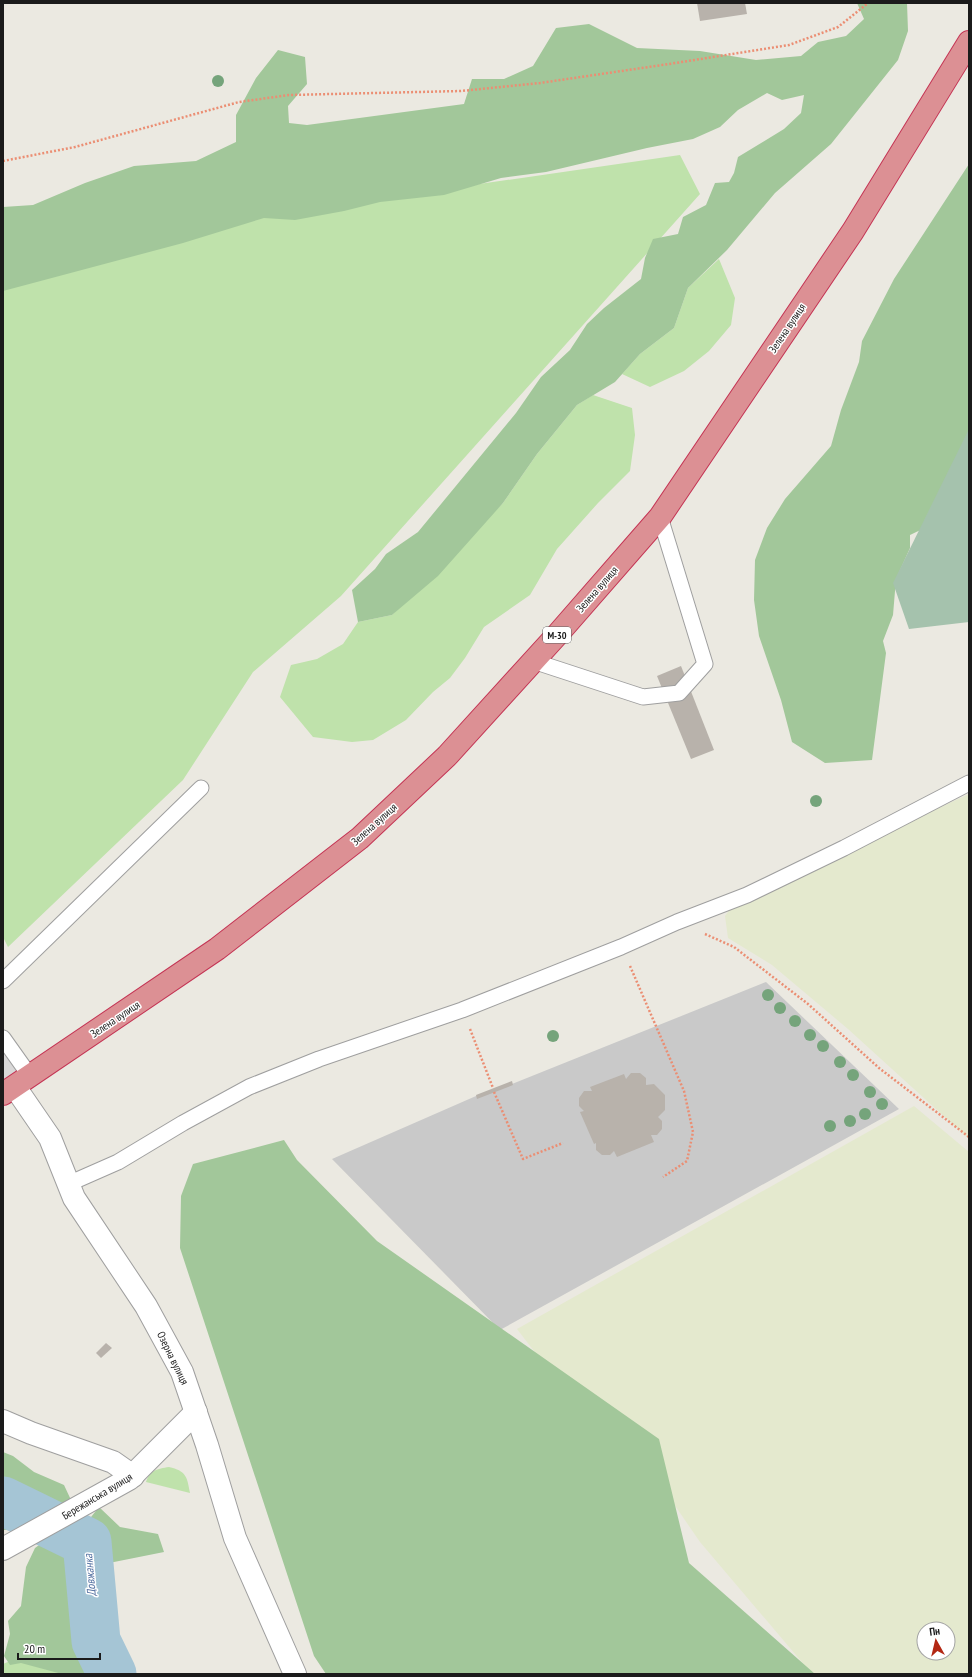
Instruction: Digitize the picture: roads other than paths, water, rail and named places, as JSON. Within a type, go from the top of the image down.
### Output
[{"type":"highway","name":"Зелена вулиця","points":[[16,1086],[217,949],[360,838],[447,756],[660,517],[853,232],[969,42]]},
{"type":"street","name":"Озерна вулиця","points":[[16,1086],[50,1138],[74,1198],[149,1313],[182,1372],[235,1538],[295,1674]]},
{"type":"street","name":"Бережанська вулиця","points":[[3,1549],[44,1528],[129,1480],[196,1412]]},
{"type":"street","points":[[3,1421],[31,1433],[113,1462],[133,1476]]},
{"type":"lane","points":[[533,661],[642,697],[680,693],[706,664],[660,517]]},
{"type":"lane","points":[[68,1184],[118,1162],[183,1123],[249,1087],[319,1059],[462,1010],[621,948],[677,922],[747,896],[844,848],[969,783]]},
{"type":"lane","points":[[3,981],[201,788]]},
{"type":"lane","points":[[3,1038],[16,1086]]},
{"type":"waterway","name":"Довжанка","points":[[3,1501],[87,1542],[96,1641],[112,1674]]}]
